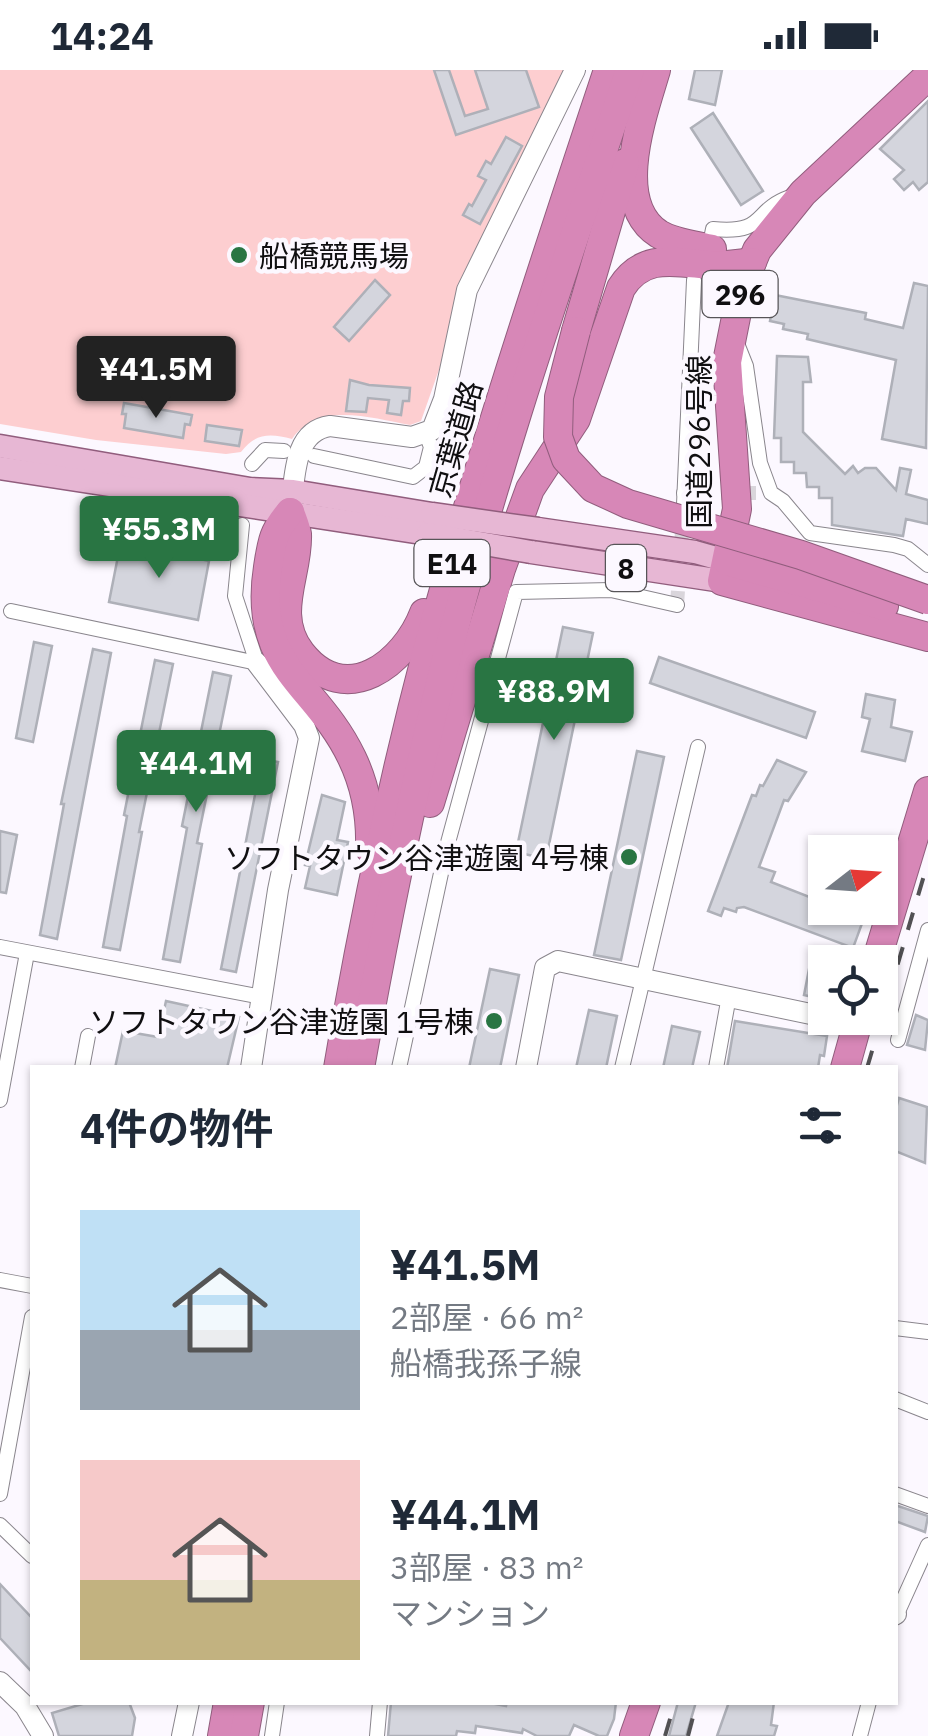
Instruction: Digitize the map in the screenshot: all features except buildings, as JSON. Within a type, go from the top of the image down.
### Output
[{"type":"highway","name":"京葉道路","points":[[339,1065],[427,652],[496,408],[608,70]]},
{"type":"highway","name":"京葉道路","points":[[361,1065],[410,812],[462,602],[553,301],[630,70]]},
{"type":"highway","name":"国道296号線","points":[[725,571],[737,509],[727,362],[752,262],[757,250],[804,193],[928,76]]},
{"type":"highway","points":[[652,82],[634,164],[635,199],[640,213],[660,234],[672,240],[752,262]]},
{"type":"highway","points":[[652,82],[624,166],[560,397],[558,437],[566,459],[593,488],[628,504],[784,549],[928,600]]},
{"type":"highway","points":[[368,1022],[501,568],[538,473],[568,433],[583,403],[621,288],[628,277],[651,263],[679,260],[714,266],[752,262]]},
{"type":"highway","points":[[292,501],[297,534],[290,572],[288,625],[301,653],[312,664],[341,678],[372,674],[398,657],[418,628],[496,408]]},
{"type":"highway","points":[[292,501],[274,530],[265,587],[266,621],[284,666],[351,756],[368,802],[370,848],[354,979]]},
{"type":"highway","points":[[725,571],[928,619]]},
{"type":"highway","points":[[725,571],[928,638]]},
{"type":"highway","points":[[881,945],[928,791]]},
{"type":"highway","points":[[844,1035],[845,1065]]},
{"type":"highway","points":[[222,1736],[227,1705]]},
{"type":"highway","points":[[244,1736],[249,1705]]},
{"type":"highway","points":[[634,1736],[645,1705]]},
{"type":"main road","name":"8","points":[[0,446],[250,489],[292,501]]},
{"type":"main road","name":"8","points":[[0,468],[292,501],[430,524],[531,552],[725,571]]},
{"type":"main road","name":"8","points":[[430,524],[538,529],[695,552],[725,571]]},
{"type":"street","points":[[292,501],[305,439],[322,426],[412,437],[432,430],[444,399],[468,290],[575,70]]},
{"type":"street","points":[[712,234],[712,229],[751,228],[782,199],[804,193]]},
{"type":"street","points":[[689,497],[694,280]]},
{"type":"street","points":[[732,331],[746,366],[764,493],[784,502],[810,533],[894,545],[908,549],[928,566]]},
{"type":"street","points":[[314,456],[413,477],[426,467],[431,447],[426,434]]},
{"type":"street","points":[[252,464],[265,450],[284,451]]},
{"type":"street","points":[[242,525],[235,596],[257,664],[310,738],[278,890],[251,1065]]},
{"type":"street","points":[[399,1065],[446,850],[516,592],[611,590],[677,604]]},
{"type":"street","points":[[11,611],[257,664]]},
{"type":"street","points":[[623,1065],[698,747]]},
{"type":"street","points":[[898,1040],[928,932]]},
{"type":"street","points":[[0,948],[262,997]]},
{"type":"street","points":[[0,1100],[27,952]]},
{"type":"street","points":[[527,1065],[545,968],[558,962],[808,1012]]},
{"type":"street","points":[[717,1065],[729,996]]},
{"type":"street","points":[[83,1065],[88,1036]]},
{"type":"street","points":[[0,1280],[30,1286]]},
{"type":"street","points":[[898,1329],[916,1333],[927,1327]]},
{"type":"street","points":[[0,1494],[30,1328]]},
{"type":"street","points":[[898,1400],[928,1412]]},
{"type":"street","points":[[898,1495],[928,1506]]},
{"type":"street","points":[[0,1524],[30,1554]]},
{"type":"street","points":[[898,1611],[928,1545]]},
{"type":"street","points":[[0,1682],[26,1706],[43,1736]]},
{"type":"street","points":[[182,1736],[188,1705]]},
{"type":"street","points":[[272,1736],[277,1705]]},
{"type":"street","points":[[377,1736],[380,1705]]},
{"type":"street","points":[[860,1736],[868,1705]]},
{"type":"shaded area","name":"船橋競馬場","points":[[0,70],[569,70],[455,324],[421,421],[410,425],[362,416],[331,416],[303,427],[292,439],[264,436],[241,452],[226,454],[96,440],[0,424]]},
{"type":"tunnel","points":[[700,493],[758,493]]},
{"type":"tunnel","points":[[677,605],[683,516]]},
{"type":"railway","points":[[868,1065],[928,862]]},
{"type":"railway","points":[[665,1736],[674,1705]]},
{"type":"railway","points":[[688,1736],[696,1705]]},
{"type":"place","name":"船橋競馬場","points":[[239,255]]},
{"type":"place","name":"ソフトタウン谷津遊園 4号棟","points":[[629,857]]},
{"type":"place","name":"ソフトタウン谷津遊園 1号棟","points":[[494,1021]]}]
